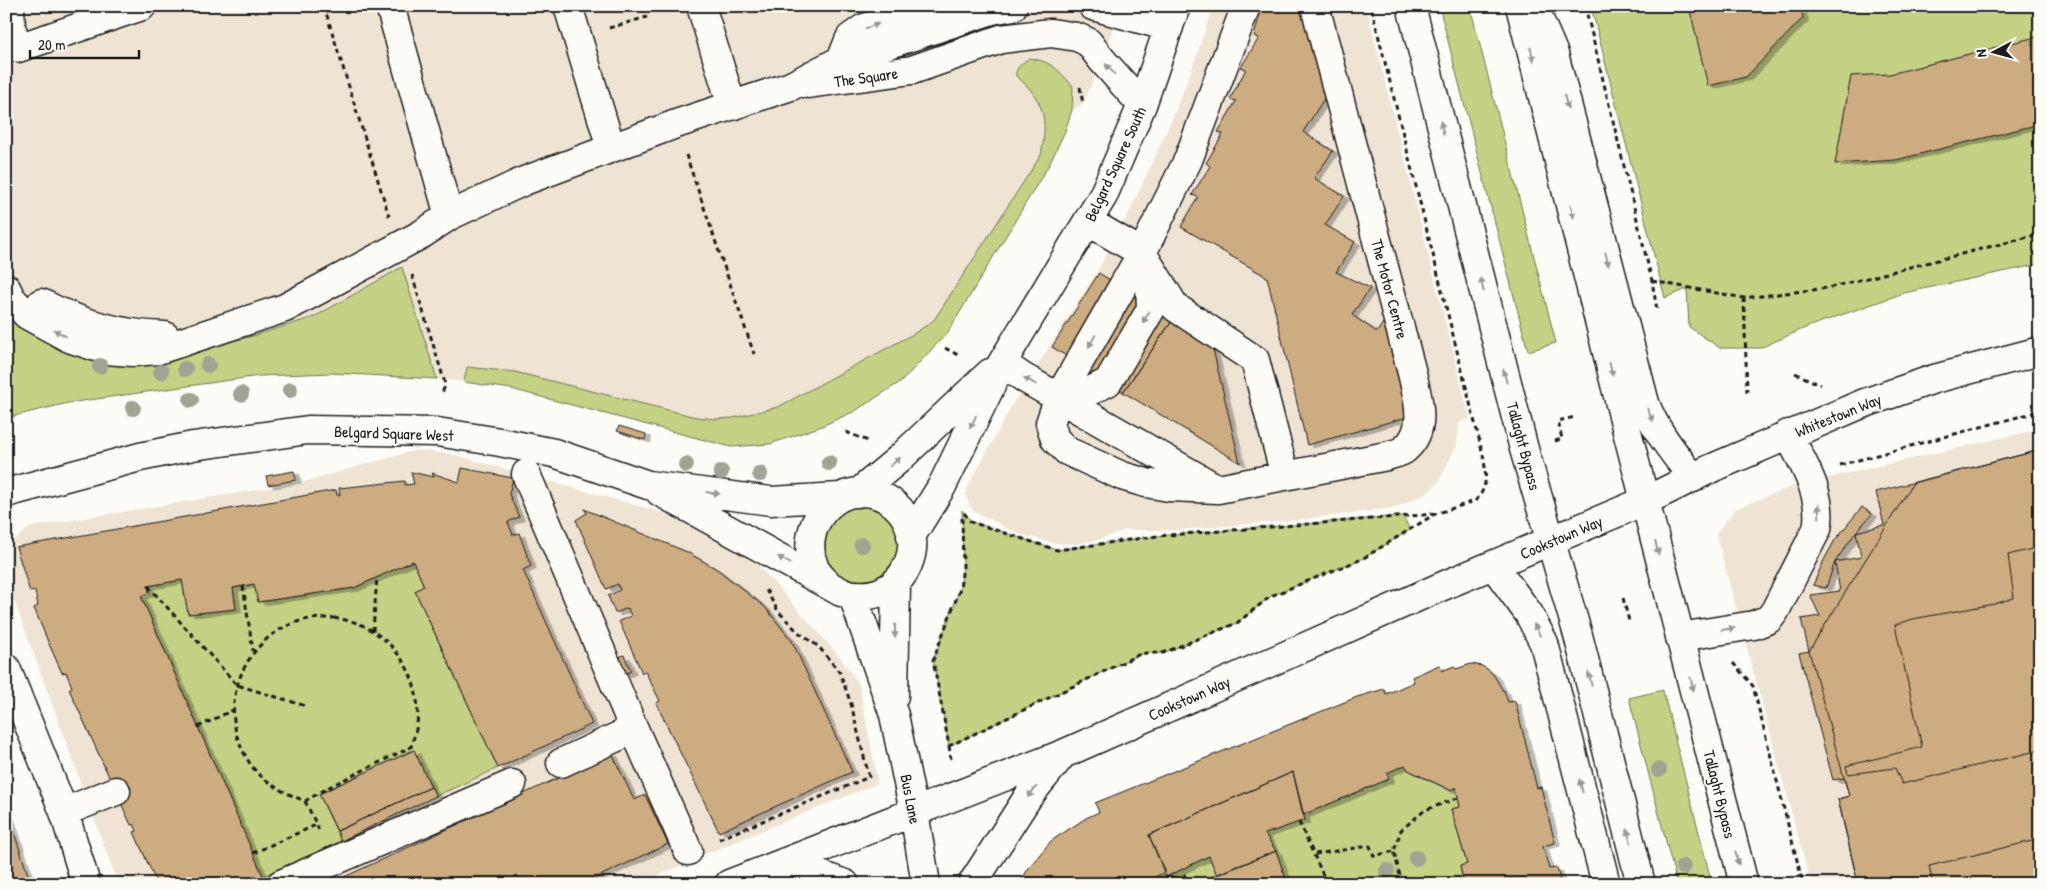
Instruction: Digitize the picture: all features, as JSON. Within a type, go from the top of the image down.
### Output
[{"type":"street","points":[[10,6],[11,27],[18,48],[142,6]]},
{"type":"street","points":[[390,6],[450,216]]},
{"type":"street","points":[[568,6],[612,148]]},
{"type":"street","points":[[700,6],[732,106]]},
{"type":"street","points":[[841,60],[850,38],[864,28],[935,6]]},
{"type":"street","points":[[964,6],[1003,8]]},
{"type":"street","points":[[1093,6],[1172,17]]},
{"type":"street","points":[[1059,397],[1084,394],[1108,382],[1151,309],[1150,284],[1142,253],[1188,160],[1246,6]]},
{"type":"street","name":"The Motor Centre","points":[[1059,397],[1050,423],[1055,439],[1067,451],[1122,476],[1168,487],[1218,489],[1387,456],[1404,450],[1415,436],[1420,421],[1412,373],[1315,6]]},
{"type":"street","name":"Tallaght Bypass","points":[[1411,6],[1522,440],[1578,635],[1641,884]]},
{"type":"street","name":"Tallaght Bypass","points":[[1520,6],[1744,884]]},
{"type":"street","points":[[1533,6],[1554,54],[1644,402],[1657,429],[1693,478]]},
{"type":"street","name":"The Square","points":[[790,86],[841,60],[1003,8]]},
{"type":"street","name":"Belgard Square South","points":[[912,536],[942,486],[1002,362],[1089,222],[1103,196],[1142,105],[1172,17]]},
{"type":"street","name":"The Square","points":[[790,86],[912,70],[1001,38],[1051,33],[1088,42],[1142,105]]},
{"type":"street","points":[[6,288],[11,298],[27,315],[69,338],[105,350],[133,352],[158,350],[285,308],[354,272],[450,216],[524,181],[790,86]]},
{"type":"street","points":[[1089,222],[1142,253],[1175,308],[1255,360],[1285,476]]},
{"type":"street","points":[[6,277],[41,303],[70,318],[135,334],[163,336],[206,334]]},
{"type":"street","name":"Whitestown Way","points":[[1645,501],[1788,434],[1862,404],[1934,379],[2040,351]]},
{"type":"street","points":[[1002,362],[1024,378],[1218,489]]},
{"type":"street","name":"Belgard Square South","points":[[849,495],[899,459],[1002,362]]},
{"type":"street","name":"Belgard Square West","points":[[6,492],[131,459],[184,448],[308,430],[419,431],[500,442],[554,453],[648,485],[771,501],[849,495]]},
{"type":"street","points":[[1680,636],[1754,625],[1769,619],[1775,611],[1817,529],[1820,518],[1818,500],[1788,434]]},
{"type":"street","points":[[526,474],[688,851]]},
{"type":"street","points":[[648,485],[841,592],[853,596],[873,596],[888,589],[901,579],[910,563],[913,547],[907,521],[887,499],[872,494],[849,495],[825,507],[820,514],[815,522],[810,540],[811,555],[816,571],[827,584]]},
{"type":"street","name":"Cookstown Way","points":[[729,884],[1063,754],[1445,585],[1645,501]]},
{"type":"street","points":[[1494,566],[1529,614],[1544,643],[1606,884]]},
{"type":"street","name":"Bus Lane","points":[[894,715],[896,582]]},
{"type":"street","name":"Bus Lane","points":[[853,596],[894,715],[914,812],[926,884]]},
{"type":"street","points":[[6,668],[64,812],[86,884]]},
{"type":"street","points":[[561,762],[634,729]]},
{"type":"street","points":[[972,884],[1028,797],[1063,754]]},
{"type":"street","points":[[281,884],[512,784]]},
{"type":"street","points":[[64,812],[116,792]]},
{"type":"street","points":[[784,862],[844,884]]},
{"type":"path","points":[[324,6],[391,221]]},
{"type":"path","points":[[949,746],[1138,655],[1163,653],[1237,623],[1271,596],[1362,559],[1435,514],[1475,501],[1485,486],[1484,459],[1475,417],[1371,6]]},
{"type":"path","points":[[1585,6],[1652,281],[1658,318]]},
{"type":"path","points":[[600,30],[647,17]]},
{"type":"path","points":[[684,151],[754,354]]},
{"type":"path","points":[[1652,281],[1744,298],[1828,288],[2040,234]]},
{"type":"path","points":[[411,272],[444,380],[445,386],[442,393]]},
{"type":"path","points":[[1744,298],[1747,392]]},
{"type":"path","points":[[945,348],[966,360]]},
{"type":"path","points":[[442,386],[444,380]]},
{"type":"path","points":[[1835,466],[2040,411]]},
{"type":"path","points":[[1547,443],[1562,439],[1558,421],[1576,417]]},
{"type":"path","points":[[846,432],[875,444]]},
{"type":"path","points":[[1484,459],[1490,458]]},
{"type":"path","points":[[951,760],[933,660],[960,589],[963,566],[962,510]]},
{"type":"path","points":[[373,632],[377,577]]},
{"type":"path","points":[[148,586],[237,685],[306,706]]},
{"type":"path","points":[[243,586],[253,652]]},
{"type":"path","points":[[688,851],[869,777],[851,704],[840,673],[819,647],[798,632],[778,611],[764,587]]},
{"type":"path","points":[[1623,598],[1629,621]]},
{"type":"path","points":[[334,618],[363,625],[388,642],[407,666],[417,694],[417,725],[411,747],[356,773],[305,801],[276,789],[253,768],[238,741],[232,710],[238,680],[253,652],[275,632],[303,620],[334,618]]},
{"type":"path","points":[[1753,686],[1803,884]]},
{"type":"path","points":[[198,727],[232,710]]},
{"type":"path","points":[[1402,884],[1394,851],[1401,830],[1425,810],[1458,798]]},
{"type":"path","points":[[1299,822],[1327,884]]},
{"type":"path","points":[[253,853],[316,825]]},
{"type":"path","points":[[1315,854],[1370,846],[1374,856],[1394,851]]},
{"type":"path","points":[[1184,874],[1187,884]]},
{"type":"shaded area","points":[[6,6],[1120,6],[1102,60],[1083,104],[1072,110],[1065,131],[1050,163],[948,332],[902,381],[855,411],[822,426],[770,444],[731,447],[511,389],[448,380],[331,373],[296,373],[213,381],[6,353]]},
{"type":"shaded area","points":[[1213,6],[1366,6],[1470,419],[1459,423],[1457,445],[1439,481],[1426,494],[1394,508],[1296,520],[1177,530],[1126,530],[1097,540],[1075,544],[1053,543],[1019,534],[975,512],[969,506],[966,494],[968,486],[1014,402],[1098,270],[1128,215],[1173,117],[1193,66]]},
{"type":"shaded area","points":[[2040,429],[2040,884],[1811,884],[1716,534],[1735,509],[1793,486]]},
{"type":"shaded area","points":[[416,450],[451,454],[682,518],[759,566],[840,657],[859,684],[878,783],[706,854],[640,884],[118,884],[11,592],[6,547],[30,527],[304,482]]},
{"type":"green space","points":[[1439,6],[1470,6],[1556,343],[1528,351]]},
{"type":"green space","points":[[1591,6],[2040,6],[2040,264],[1904,293],[1810,326],[1760,348],[1720,348],[1689,327],[1687,289],[1665,298]]},
{"type":"green space","points":[[1030,58],[1050,64],[1073,86],[1072,110],[1065,131],[1050,163],[948,332],[902,381],[855,411],[822,426],[770,444],[731,447],[511,389],[464,382],[467,367],[515,372],[696,417],[733,418],[778,407],[915,333],[934,320],[1041,155],[1044,131],[1042,111],[1033,93],[1016,76],[1018,67]]},
{"type":"green space","points":[[402,267],[437,379],[331,373],[259,376],[68,403],[6,418],[6,305],[206,347],[253,336],[314,317]]},
{"type":"green space","points":[[858,495],[909,532],[887,587],[829,582],[817,523]]},
{"type":"green space","points":[[962,510],[972,522],[1057,550],[1157,536],[1403,516],[1410,530],[1362,559],[1271,596],[1237,623],[1163,653],[1138,655],[949,746],[933,660],[960,589],[963,566]]},
{"type":"green space","points":[[413,561],[424,586],[415,591],[498,768],[436,796],[413,750],[319,794],[341,841],[263,876],[141,596],[149,593],[148,586],[182,580],[188,614],[236,609],[233,588],[254,584],[259,602],[354,588]]},
{"type":"green space","points":[[1663,690],[1712,884],[1677,884],[1629,698]]},
{"type":"green space","points":[[1405,765],[1408,770],[1450,790],[1456,787],[1460,807],[1451,809],[1467,864],[1460,867],[1464,884],[1294,884],[1292,880],[1287,882],[1276,851],[1265,834],[1304,820],[1303,815],[1389,779],[1387,773]]},
{"type":"green space","points":[[1209,856],[1217,875],[1210,877],[1212,884],[1141,884],[1165,872],[1167,877]]},
{"type":"building","points":[[1262,6],[1306,6],[1327,94],[1303,132],[1333,151],[1314,178],[1344,196],[1325,225],[1355,242],[1336,272],[1370,288],[1352,315],[1377,332],[1385,320],[1411,416],[1307,445],[1267,277],[1181,227],[1198,197],[1192,195],[1210,166],[1206,163],[1223,134],[1218,132],[1236,101],[1230,99],[1246,69],[1241,67],[1259,38],[1254,36]]},
{"type":"building","points":[[1689,6],[1800,6],[1803,18],[1746,77],[1708,86]]},
{"type":"building","points":[[2040,36],[2040,124],[1896,160],[1835,164],[1851,76],[1890,74]]},
{"type":"building","points":[[1099,273],[1172,321],[1123,392],[1052,347]]},
{"type":"building","points":[[1172,321],[1212,345],[1240,463],[1123,392]]},
{"type":"building","points":[[619,426],[646,434],[645,440],[617,431]]},
{"type":"building","points":[[2040,450],[2040,547],[2008,555],[2014,598],[1994,604],[1913,619],[1895,625],[1922,747],[1846,766],[1848,774],[1895,768],[1902,784],[2040,750],[2040,839],[1929,866],[1933,884],[1858,884],[1838,799],[1849,796],[1844,778],[1833,780],[1799,653],[1809,651],[1801,619],[1820,616],[1810,595],[1840,591],[1835,562],[1861,557],[1856,532],[1884,525],[1876,492]]},
{"type":"building","points":[[2040,450],[2040,884],[1858,884],[1838,799],[1849,796],[1809,651],[1913,483]]},
{"type":"building","points":[[462,468],[513,478],[509,494],[519,517],[508,522],[513,535],[519,533],[531,566],[523,570],[592,724],[498,768],[415,591],[424,586],[413,561],[354,588],[258,602],[254,584],[233,588],[236,609],[188,614],[182,580],[148,586],[149,593],[141,596],[263,876],[247,884],[157,884],[134,832],[137,831],[134,824],[131,825],[69,689],[72,687],[66,672],[62,673],[49,644],[34,608],[38,606],[35,591],[30,592],[16,547],[336,490],[337,495],[340,495],[339,488],[405,481],[405,485],[414,484],[411,472],[434,477],[432,473],[459,482]]},
{"type":"building","points":[[294,471],[296,480],[268,485],[266,476]]},
{"type":"building","points":[[1862,507],[1872,514],[1856,532],[1835,562],[1826,588],[1813,585],[1835,540]]},
{"type":"building","points":[[584,509],[687,552],[717,569],[765,607],[792,641],[852,772],[719,832],[656,703],[660,701],[645,671],[642,673],[619,621],[631,616],[628,608],[615,613],[608,596],[620,590],[618,584],[606,589],[576,520],[587,513]]},
{"type":"building","points":[[624,655],[631,671],[614,679],[607,662]]},
{"type":"building","points":[[1471,664],[1482,666],[1490,671],[1504,690],[1508,702],[1515,701],[1537,788],[1541,787],[1555,843],[1543,846],[1549,869],[1557,868],[1561,884],[1464,884],[1460,866],[1467,864],[1451,809],[1460,807],[1456,787],[1450,790],[1408,770],[1405,765],[1387,773],[1389,779],[1303,815],[1293,772],[1149,835],[1165,872],[1141,884],[1019,884],[1030,866],[1051,841],[1086,818],[1099,812],[1095,803],[1357,697],[1384,689],[1386,694],[1414,682],[1412,677],[1439,665],[1442,671],[1454,666],[1456,669]]},
{"type":"building","points":[[414,750],[431,787],[337,831],[319,794]]},
{"type":"building","points":[[612,753],[634,800],[645,795],[668,844],[583,884],[329,884]]},
{"type":"building","points":[[1293,772],[1305,820],[1265,834],[1276,851],[1217,875],[1209,856],[1166,877],[1149,835]]},
{"type":"building","points":[[431,787],[436,796],[341,841],[337,831]]},
{"type":"building","points":[[8,814],[31,884],[6,884],[6,815]]},
{"type":"building","points":[[1276,851],[1287,882],[1293,880],[1294,884],[1212,884],[1210,877]]}]
